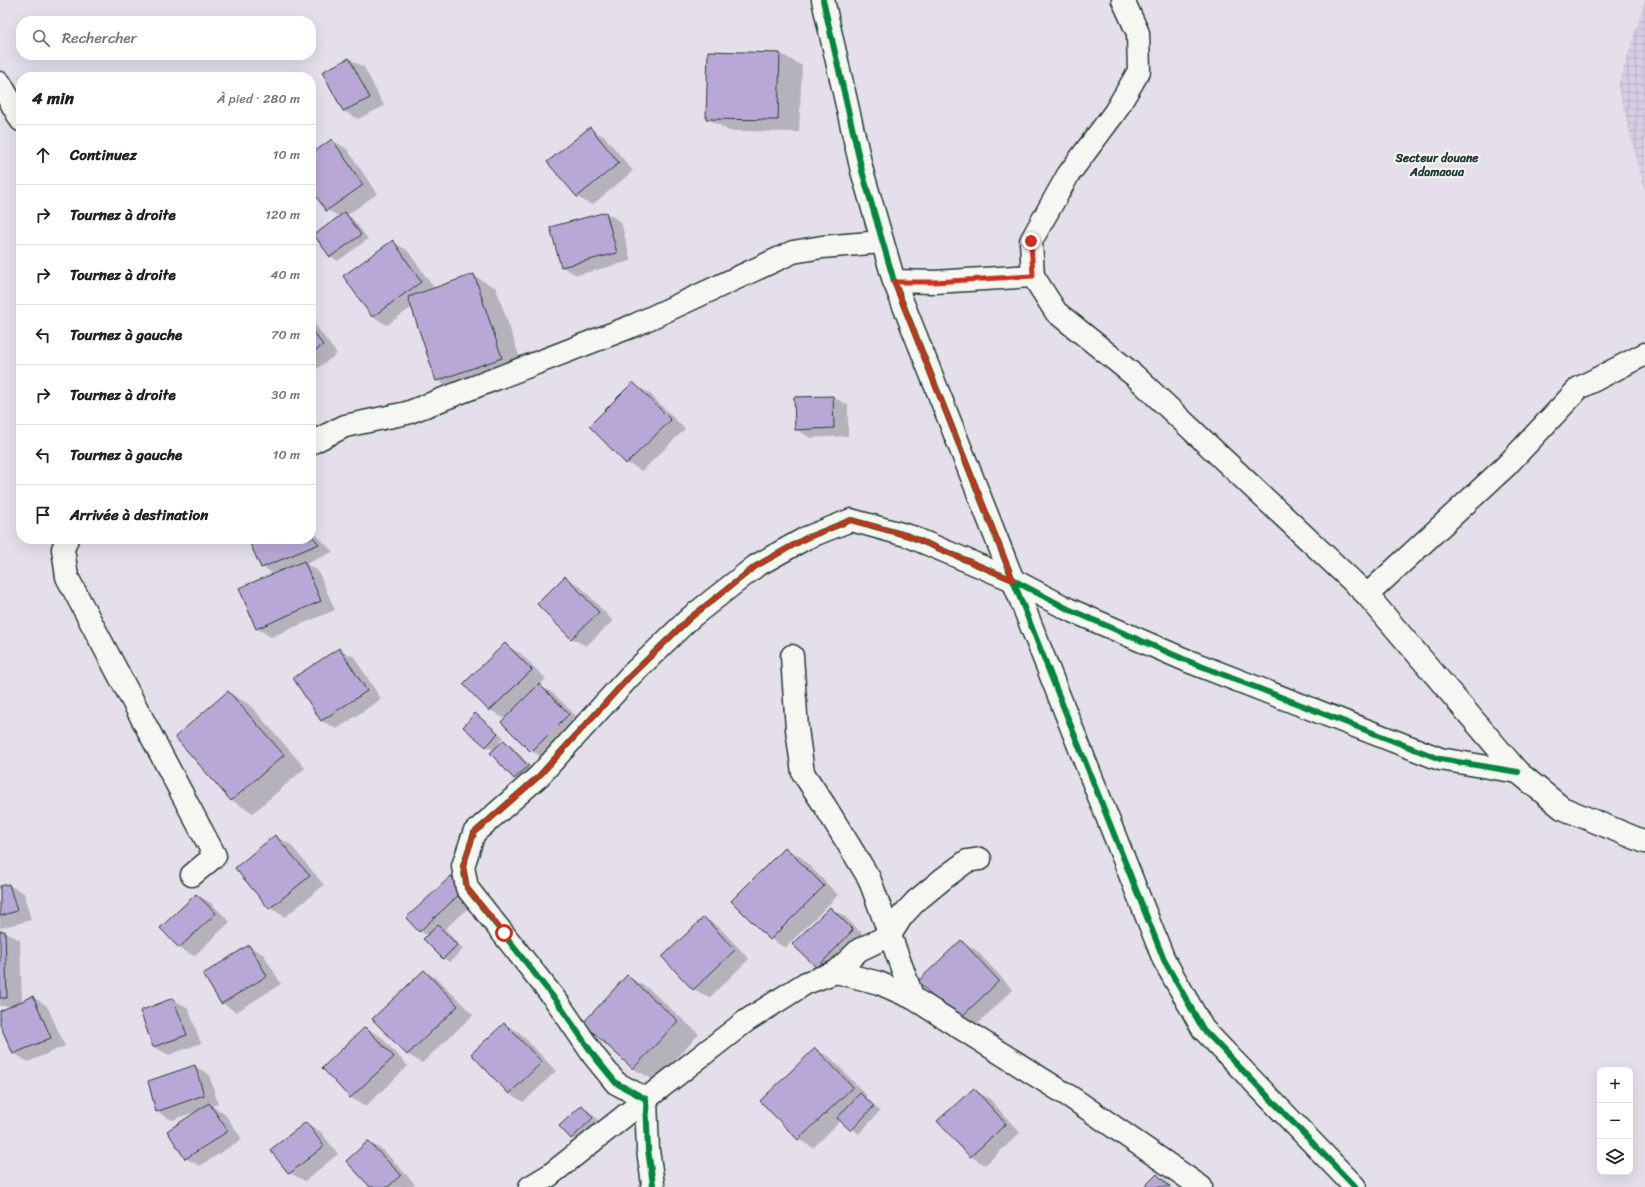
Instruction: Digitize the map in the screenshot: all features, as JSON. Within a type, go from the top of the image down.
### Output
[{"type":"street","points":[[823,0],[862,171],[894,282],[1164,960],[1203,1029],[1355,1187]]},
{"type":"street","points":[[1123,0],[1138,33],[1138,71],[1115,112],[1068,175],[1031,241],[1033,276],[1056,312],[1135,376],[1367,595],[1518,772],[1562,808],[1645,842]]},
{"type":"street","points":[[0,83],[16,111]]},
{"type":"street","points":[[316,440],[345,426],[408,413],[635,325],[793,252],[822,247],[882,242]]},
{"type":"street","points":[[894,282],[934,282],[1033,276]]},
{"type":"street","points":[[1367,595],[1506,466],[1579,388],[1645,354]]},
{"type":"street","points":[[646,1098],[616,1083],[594,1056],[558,1004],[467,888],[463,866],[474,833],[539,776],[629,677],[690,618],[756,566],[806,538],[851,520],[909,536],[1013,580],[1068,609],[1188,661],[1440,759],[1518,772]]},
{"type":"street","points":[[66,544],[64,549],[67,578],[215,856],[192,875]]},
{"type":"street","points":[[792,656],[797,729],[803,774],[869,878],[913,998]]},
{"type":"street","points":[[530,1187],[550,1175],[646,1098],[746,1021],[806,983],[836,972],[859,950],[890,935],[902,916],[916,901],[967,861],[980,859]]},
{"type":"street","points":[[836,972],[879,983],[913,998],[1072,1098],[1201,1187]]},
{"type":"street","points":[[646,1098],[648,1150],[653,1184],[652,1187]]},
{"type":"shaded area","points":[[1645,0],[1645,191],[1618,87]]},
{"type":"building","points":[[708,51],[780,53],[778,120],[706,119]]},
{"type":"building","points":[[349,58],[370,98],[343,111],[322,72]]},
{"type":"building","points":[[590,127],[619,163],[577,197],[547,162]]},
{"type":"building","points":[[332,139],[363,185],[326,211],[316,196],[316,150]]},
{"type":"building","points":[[345,212],[361,235],[330,257],[316,238],[316,234]]},
{"type":"building","points":[[606,212],[617,253],[561,267],[550,227]]},
{"type":"building","points":[[393,240],[421,282],[372,317],[343,276]]},
{"type":"building","points":[[474,274],[502,358],[436,381],[408,297]]},
{"type":"building","points":[[316,336],[323,345],[316,350]]},
{"type":"building","points":[[633,382],[671,420],[626,464],[589,426]]},
{"type":"building","points":[[833,396],[834,428],[795,430],[794,397]]},
{"type":"building","points":[[316,541],[319,544],[261,568],[250,544],[316,544]]},
{"type":"building","points":[[304,561],[321,601],[256,629],[239,588]]},
{"type":"building","points":[[565,576],[599,612],[571,639],[537,604]]},
{"type":"building","points":[[505,643],[532,670],[489,711],[463,684]]},
{"type":"building","points":[[339,648],[367,691],[321,721],[293,678]]},
{"type":"building","points":[[539,684],[569,714],[531,752],[501,722]]},
{"type":"building","points":[[228,691],[284,755],[231,801],[175,737]]},
{"type":"building","points":[[475,713],[498,733],[486,747],[463,727]]},
{"type":"building","points":[[504,740],[528,766],[514,779],[490,753]]},
{"type":"building","points":[[275,835],[310,876],[269,909],[235,868]]},
{"type":"building","points":[[785,847],[824,886],[770,940],[731,901]]},
{"type":"building","points":[[451,876],[464,890],[419,932],[406,918]]},
{"type":"building","points":[[9,884],[17,911],[0,916],[0,886]]},
{"type":"building","points":[[196,894],[216,913],[179,948],[160,928]]},
{"type":"building","points":[[830,907],[853,930],[817,968],[792,944]]},
{"type":"building","points":[[704,917],[735,950],[693,990],[662,957]]},
{"type":"building","points":[[438,925],[457,945],[443,959],[423,939]]},
{"type":"building","points":[[0,931],[5,931],[7,998],[0,998]]},
{"type":"building","points":[[961,940],[999,981],[956,1022],[918,981]]},
{"type":"building","points":[[249,945],[267,976],[221,1004],[203,974]]},
{"type":"building","points":[[424,970],[458,1006],[407,1055],[372,1019]]},
{"type":"building","points":[[627,975],[678,1021],[633,1069],[583,1023]]},
{"type":"building","points":[[33,996],[51,1038],[13,1054],[0,1025],[0,1011]]},
{"type":"building","points":[[173,998],[187,1035],[153,1047],[140,1011]]},
{"type":"building","points":[[504,1023],[542,1062],[509,1094],[471,1054]]},
{"type":"building","points":[[365,1027],[394,1057],[350,1098],[322,1068]]},
{"type":"building","points":[[815,1048],[853,1087],[798,1140],[760,1101]]},
{"type":"building","points":[[195,1065],[204,1095],[156,1112],[148,1081]]},
{"type":"building","points":[[974,1088],[1006,1124],[970,1157],[937,1121]]},
{"type":"building","points":[[860,1093],[874,1106],[851,1131],[837,1118]]},
{"type":"building","points":[[209,1103],[228,1131],[185,1159],[167,1131]]},
{"type":"building","points":[[582,1105],[593,1118],[571,1139],[559,1126]]},
{"type":"building","points":[[306,1122],[324,1146],[289,1174],[270,1150]]},
{"type":"building","points":[[368,1141],[401,1175],[388,1187],[370,1187],[346,1161]]},
{"type":"building","points":[[1157,1174],[1170,1187],[1144,1187]]},
{"type":"cycle path","points":[[823,0],[862,171],[894,281],[1164,960],[1203,1029],[1355,1187]]},
{"type":"cycle path","points":[[652,1187],[653,1184],[648,1150],[646,1099],[616,1083],[594,1056],[558,1003],[467,888],[463,866],[474,833],[539,776],[629,677],[690,618],[756,566],[806,538],[851,520],[909,536],[1013,580],[1068,609],[1188,661],[1440,759],[1518,772]]},
{"type":"district","name":"Secteur douane Adamaoua","points":[[1437,165]]},
{"type":"route","points":[[504,933],[467,888],[463,866],[474,833],[539,776],[629,677],[690,618],[756,566],[806,538],[851,520],[909,536],[1013,580],[894,282],[934,282],[1033,276],[1031,241]]}]
